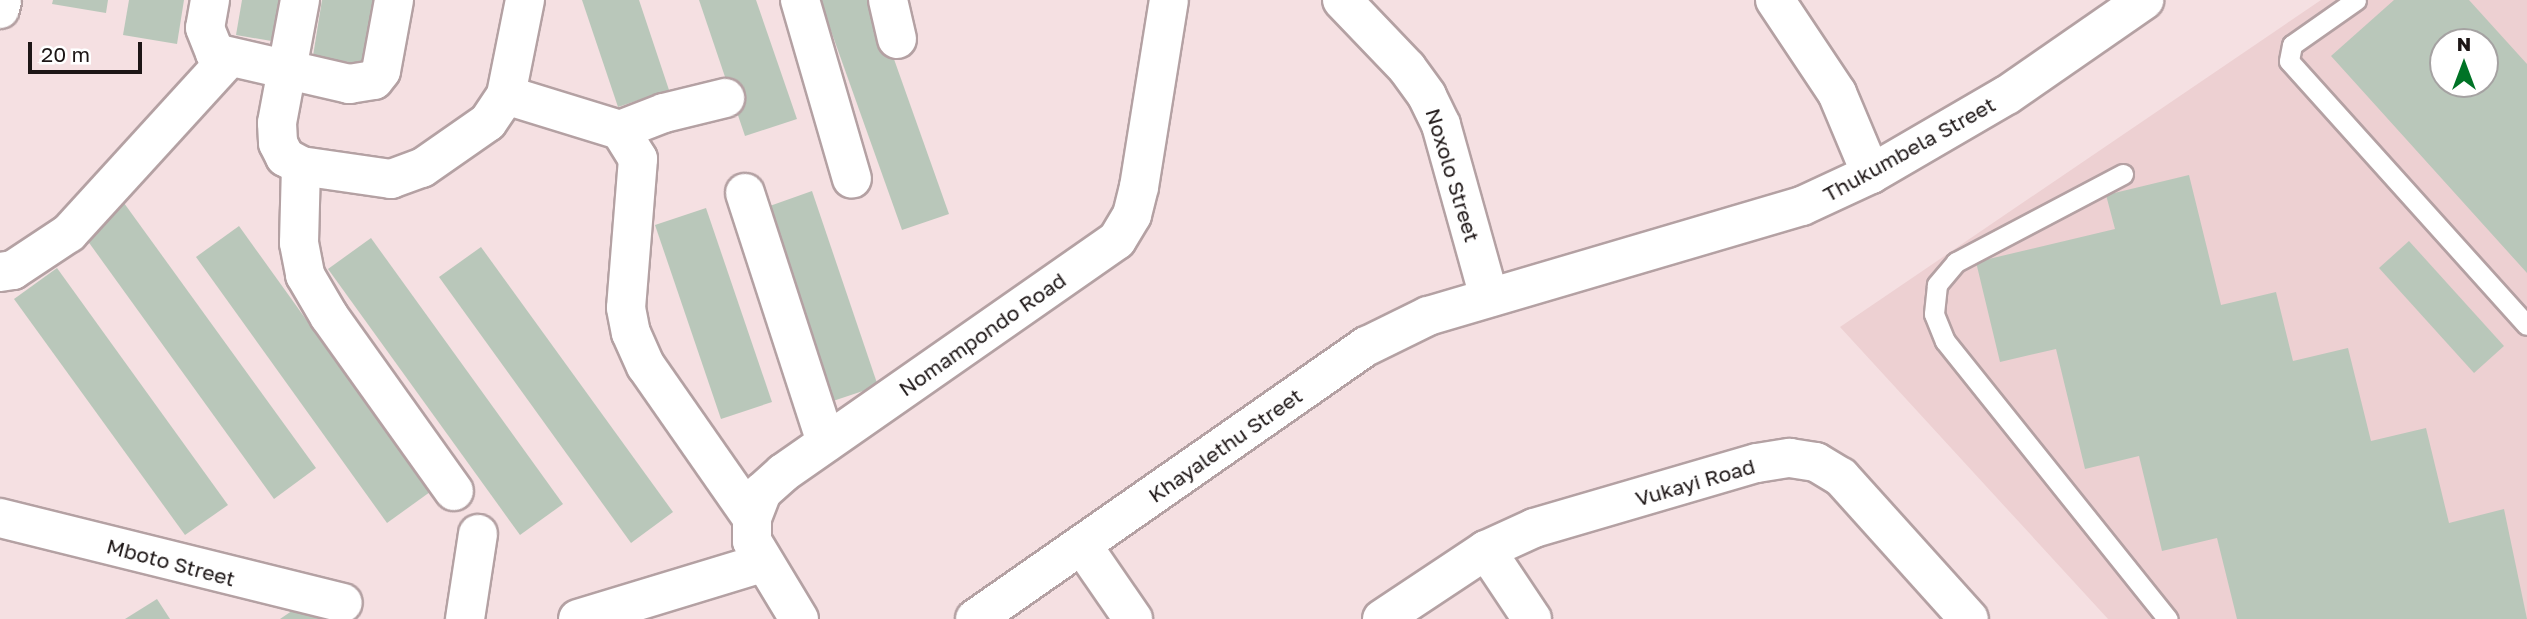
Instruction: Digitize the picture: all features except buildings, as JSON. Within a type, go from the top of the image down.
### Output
[{"type":"street","points":[[0,9],[2,0]]},
{"type":"street","points":[[210,0],[206,39],[215,53],[227,60],[349,84],[374,80],[386,57],[394,0]]},
{"type":"street","points":[[300,0],[278,143],[285,157],[301,166],[391,179],[422,168],[488,122],[506,95],[525,0]]},
{"type":"street","points":[[800,0],[852,179]]},
{"type":"street","points":[[888,0],[897,39]]},
{"type":"street","name":"Nomampondo Road","points":[[752,518],[762,492],[826,442],[1117,240],[1132,215],[1139,187],[1169,0]]},
{"type":"street","name":"Noxolo Street","points":[[1342,0],[1407,68],[1427,96],[1441,125],[1489,297]]},
{"type":"street","points":[[1775,0],[1837,93],[1871,174]]},
{"type":"street","name":"Thukumbela Street","points":[[1489,297],[1722,232],[1802,206],[1871,174],[2007,95],[2106,11],[2144,0]]},
{"type":"street","points":[[0,271],[13,270],[69,233],[227,60]]},
{"type":"street","points":[[506,95],[620,130],[664,113],[725,99]]},
{"type":"street","points":[[620,130],[638,159],[639,174],[626,308],[631,333],[646,366],[752,518],[752,541],[762,563],[799,619]]},
{"type":"street","points":[[301,166],[299,243],[306,275],[454,491]]},
{"type":"street","points":[[745,193],[826,442]]},
{"type":"street","name":"Khayalethu Street","points":[[975,619],[1367,346],[1428,316],[1489,297]]},
{"type":"street","name":"Vukayi Road","points":[[1382,619],[1486,550],[1534,528],[1757,463],[1790,458],[1816,462],[1841,477],[1969,619]]},
{"type":"street","name":"Mboto Street","points":[[0,518],[342,603]]},
{"type":"street","points":[[464,619],[478,534]]},
{"type":"street","points":[[1082,545],[1133,619]]},
{"type":"street","points":[[1486,550],[1532,619]]},
{"type":"street","points":[[578,619],[762,563]]},
{"type":"lane","points":[[2356,0],[2291,45],[2289,61],[2527,325]]},
{"type":"lane","points":[[2123,174],[1956,262],[1937,285],[1934,314],[1945,341],[2168,619]]},
{"type":"shaded area","points":[[2321,0],[2527,0],[2527,619],[2108,619],[1840,327]]}]
